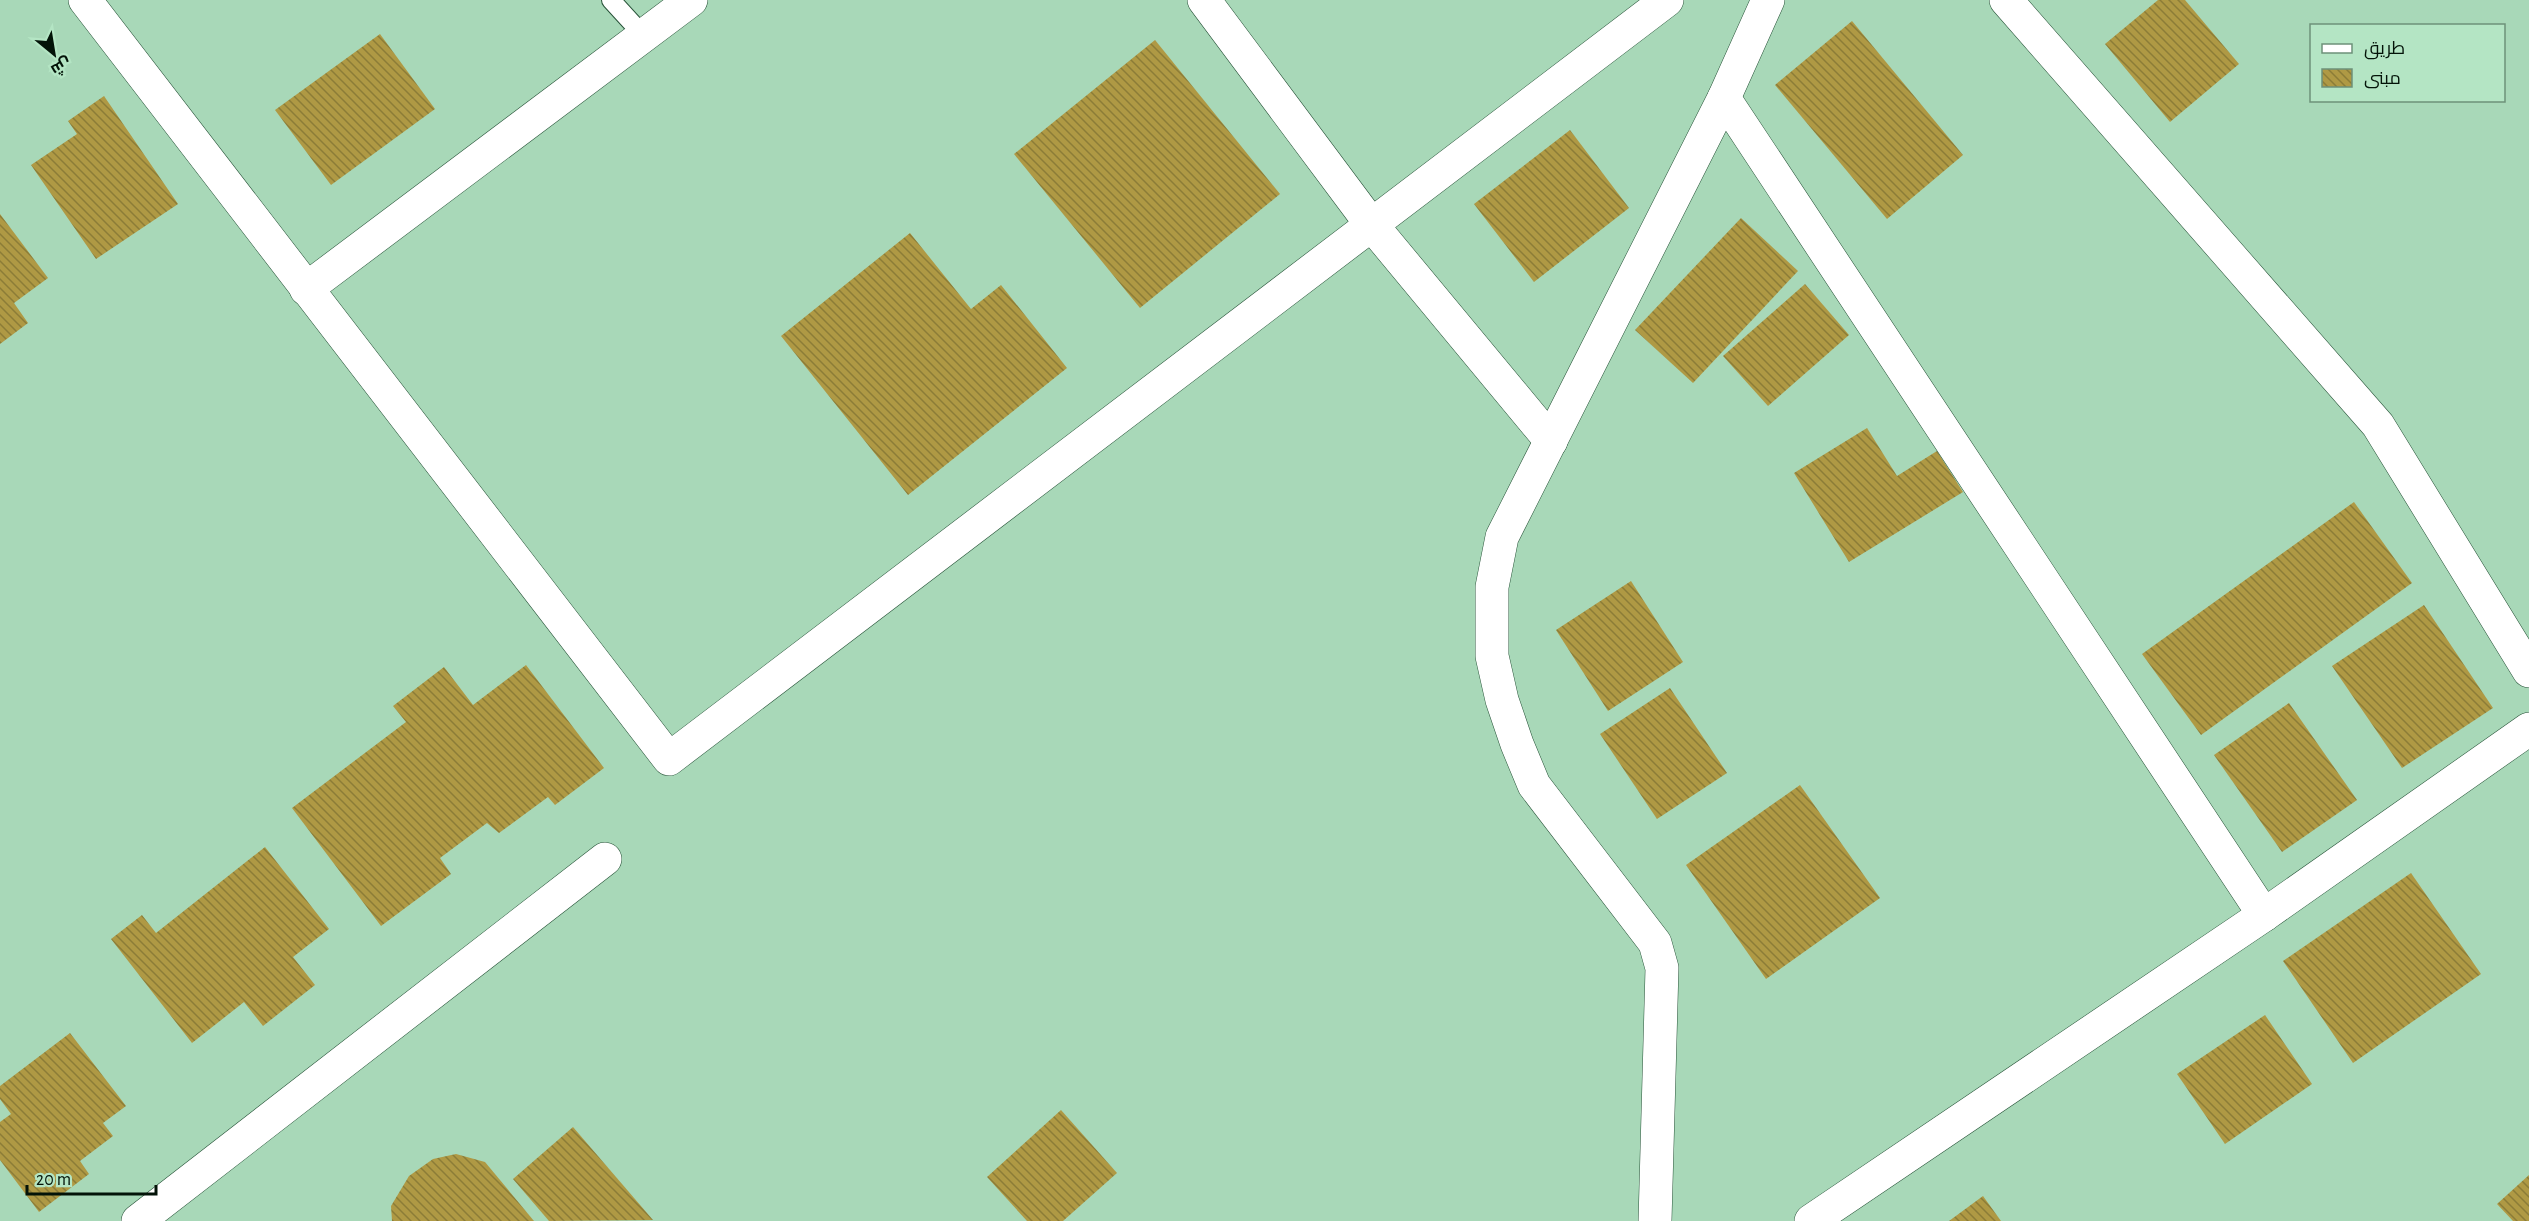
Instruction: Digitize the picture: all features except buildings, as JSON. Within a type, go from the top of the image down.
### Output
[{"type":"street","points":[[85,0],[669,759],[1667,0]]},
{"type":"street","points":[[306,289],[691,0]]},
{"type":"street","points":[[1204,0],[1371,224],[1551,441]]},
{"type":"street","points":[[1654,1221],[1662,969],[1658,952],[1655,943],[1534,785],[1502,700],[1492,656],[1492,587],[1502,537],[1724,98],[1768,0]]},
{"type":"street","points":[[2014,3],[2378,425],[2529,671]]},
{"type":"street","points":[[1724,98],[2264,915]]},
{"type":"street","points":[[1811,1221],[2264,915],[2529,729]]},
{"type":"street","points":[[138,1221],[605,859]]},
{"type":"lane","points":[[611,0],[643,35]]}]
